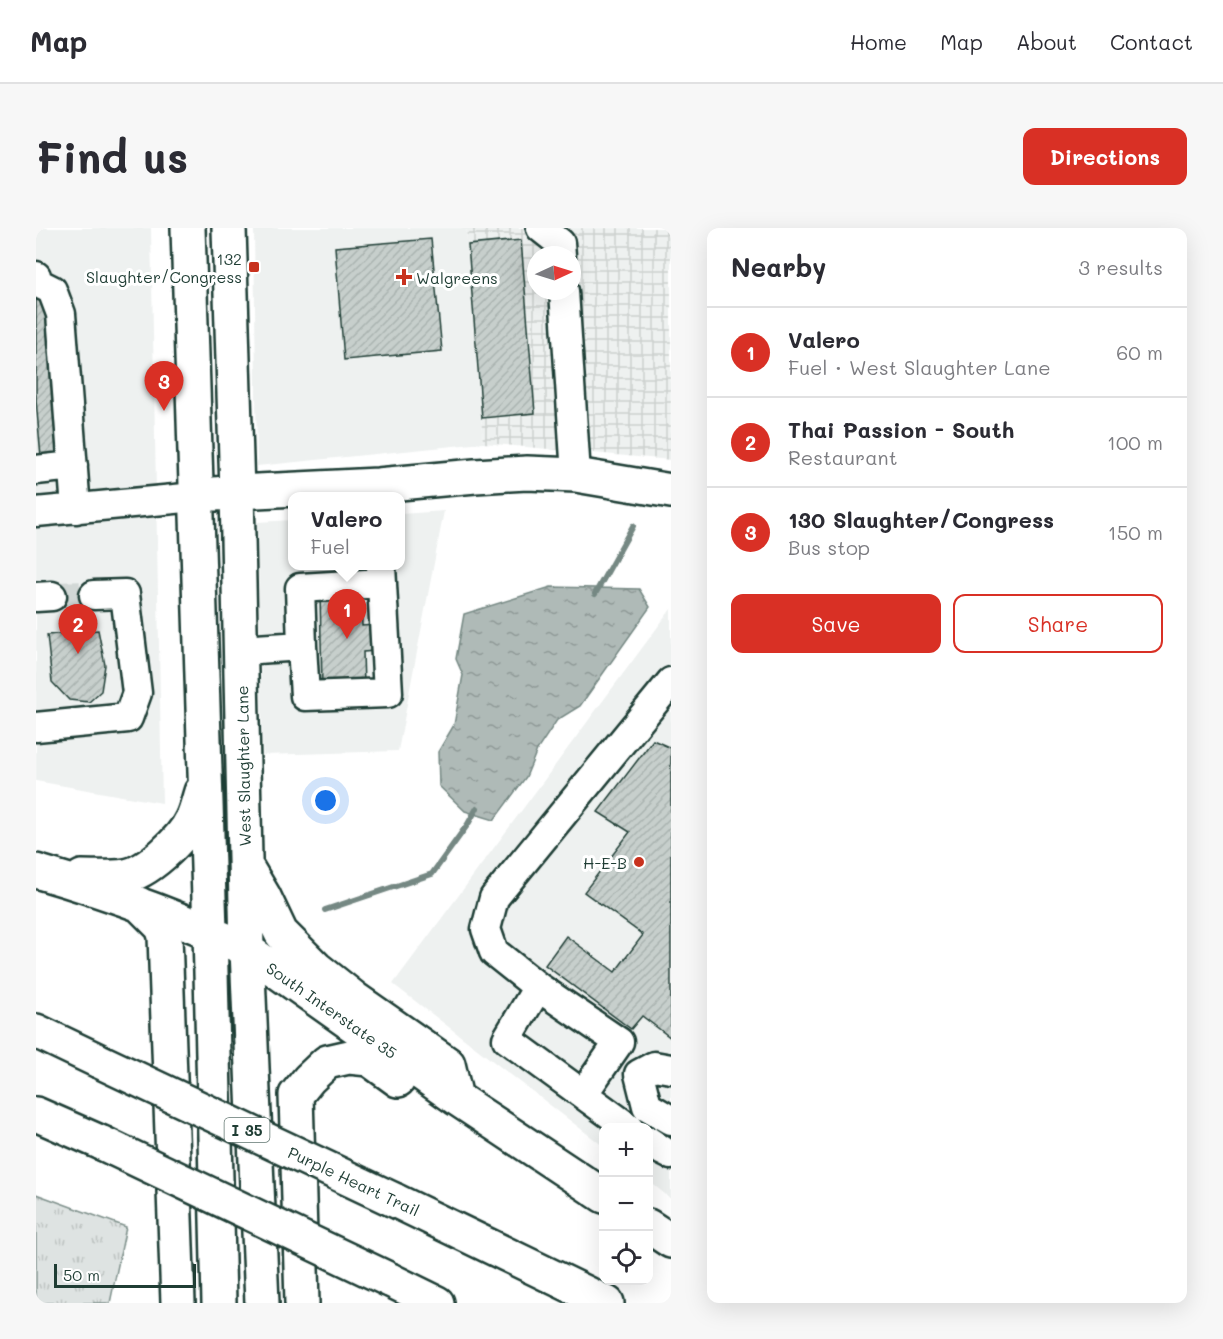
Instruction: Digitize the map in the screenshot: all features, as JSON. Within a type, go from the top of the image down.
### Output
[{"type":"main road","points":[[188,228],[219,1303]]},
{"type":"main road","name":"West Slaughter Lane","points":[[229,228],[247,950],[262,1303]]},
{"type":"main road","points":[[195,497],[237,492],[378,491],[475,476],[526,473],[576,475],[671,491]]},
{"type":"main road","points":[[40,872],[84,877],[126,876],[142,870],[164,854],[192,821],[205,778]]},
{"type":"main road","points":[[245,865],[264,897],[281,933],[316,968],[355,999],[448,1064],[456,1098],[433,1106],[369,1059],[349,1057],[327,1062],[296,1095],[302,1303]]},
{"type":"main road","name":"South Interstate 35","points":[[40,872],[138,903],[210,931],[247,950],[456,1098],[599,1193]]},
{"type":"main road","points":[[138,903],[162,927],[165,936],[178,1303]]},
{"type":"main road","name":"Purple Heart Trail","points":[[36,1031],[607,1303]]},
{"type":"main road","points":[[36,1114],[102,1143],[437,1303]]},
{"type":"main road","points":[[653,1229],[671,1241]]},
{"type":"lane","points":[[541,228],[561,243],[561,246]]},
{"type":"lane","points":[[36,276],[36,282],[52,290],[61,314],[76,508]]},
{"type":"lane","points":[[565,300],[576,475]]},
{"type":"lane","points":[[36,470],[73,466]]},
{"type":"lane","points":[[36,512],[195,497]]},
{"type":"lane","points":[[382,574],[388,693],[305,696],[300,588],[382,574]]},
{"type":"lane","points":[[36,727],[128,718],[137,693],[125,594],[94,595]]},
{"type":"lane","points":[[241,650],[302,646]]},
{"type":"lane","points":[[583,1094],[619,1042],[538,987],[494,952],[486,929],[494,898],[671,682]]},
{"type":"lane","points":[[538,987],[507,1040],[622,1123]]},
{"type":"lane","points":[[671,1069],[654,1066],[639,1074],[647,1106],[671,1120]]},
{"type":"lane","points":[[653,1144],[671,1155]]},
{"type":"shaded area","points":[[36,228],[151,228],[162,803],[36,781]]},
{"type":"shaded area","points":[[254,228],[466,228],[483,443],[257,466]]},
{"type":"shaded area","points":[[466,228],[671,228],[671,460],[483,443]]},
{"type":"shaded area","points":[[444,511],[398,751],[263,755],[257,522],[288,520],[288,570],[405,570],[405,514]]},
{"type":"shaded area","points":[[671,609],[671,1199],[653,1184],[653,1123],[599,1123],[599,1143],[393,984]]},
{"type":"green space","points":[[36,1194],[126,1227],[110,1303],[36,1303]]},
{"type":"water","points":[[551,587],[639,589],[650,607],[580,706],[557,720],[537,750],[526,777],[494,820],[465,811],[439,786],[438,752],[454,725],[463,675],[456,659],[464,614]]},
{"type":"building","name":"Walgreens","points":[[431,239],[442,351],[344,360],[335,247]]},
{"type":"building","points":[[521,240],[535,413],[482,418],[468,245]]},
{"type":"building","points":[[47,294],[61,456],[41,457],[36,400],[36,295]]},
{"type":"building","points":[[361,593],[362,626],[374,625],[375,651],[363,652],[364,685],[322,686],[320,594]]},
{"type":"building","points":[[98,630],[105,665],[101,691],[89,702],[69,700],[52,682],[47,635]]},
{"type":"building","name":"H-E-B","points":[[653,740],[671,748],[671,1038],[642,1016],[631,1029],[545,965],[566,936],[615,972],[643,935],[584,892],[630,832],[598,812]]},
{"type":"waterway","points":[[595,594],[633,526]]},
{"type":"waterway","points":[[325,910],[432,874],[477,808]]},
{"type":"tunnel","points":[[52,596],[94,595]]},
{"type":"place","name":"132 Slaughter/Congress","points":[[254,267]]},
{"type":"place","name":"Walgreens","points":[[404,277]]},
{"type":"place","name":"130 Slaughter/Congress","points":[[164,411]]},
{"type":"place","name":"Valero","points":[[347,639]]},
{"type":"place","name":"Thai Passion - South","points":[[78,654]]},
{"type":"place","name":"H-E-B","points":[[639,862]]}]
